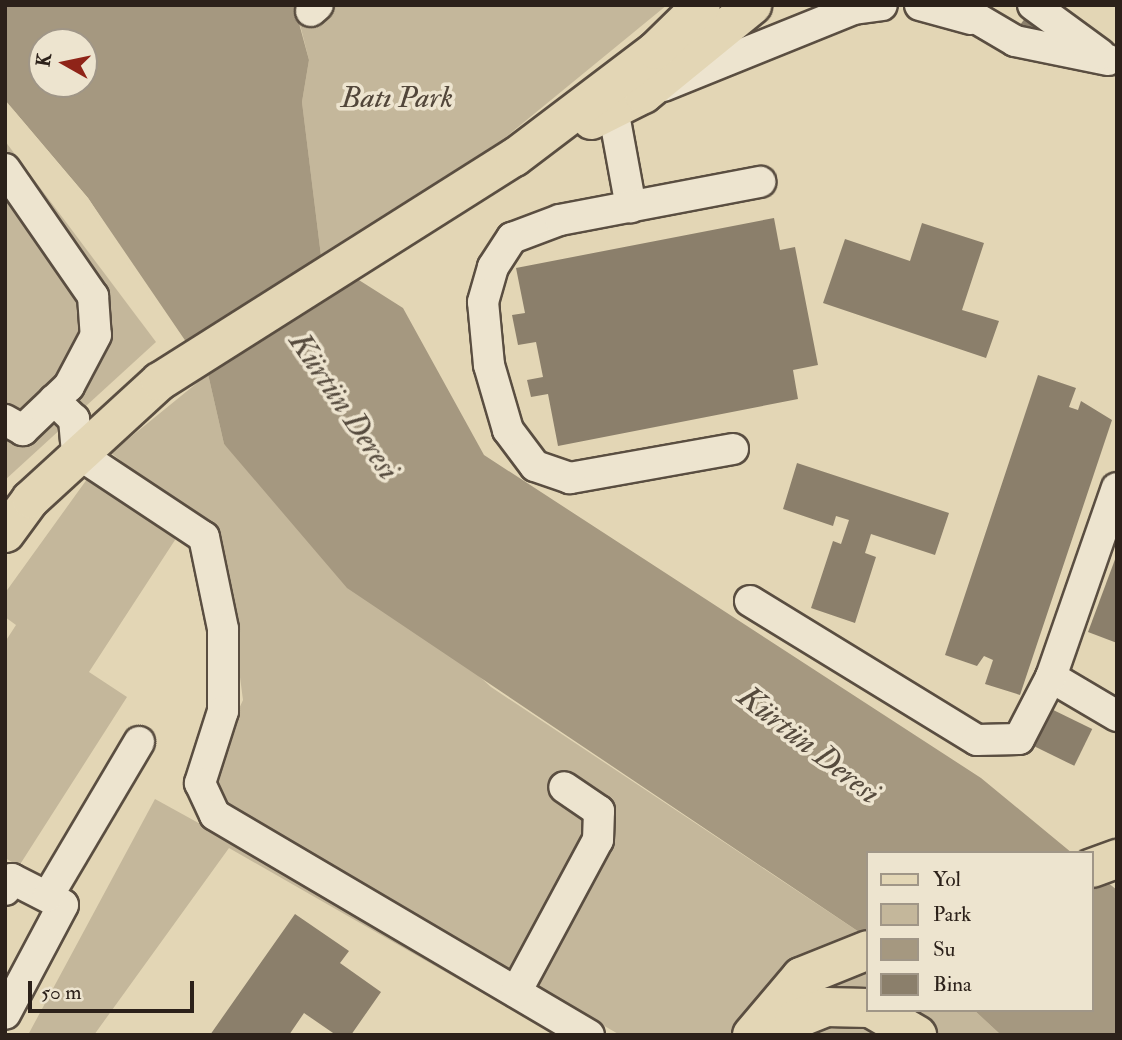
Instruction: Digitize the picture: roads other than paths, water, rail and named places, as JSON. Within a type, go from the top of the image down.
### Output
[{"type":"highway","points":[[1094,867],[1117,859]]},
{"type":"highway","points":[[752,1035],[801,977],[866,951]]},
{"type":"highway","points":[[784,1035],[794,1020],[826,1007],[866,1008]]},
{"type":"highway","points":[[877,1012],[917,1035]]},
{"type":"main road","points":[[5,533],[77,453],[159,381],[387,242],[514,158],[655,50],[701,5]]},
{"type":"main road","points":[[514,158],[628,102],[752,5]]},
{"type":"street","points":[[791,42],[794,19],[814,5]]},
{"type":"street","points":[[631,207],[628,102],[791,42],[882,5]]},
{"type":"street","points":[[920,5],[966,13],[1015,41],[1113,63]]},
{"type":"street","points":[[1033,5],[1113,63]]},
{"type":"street","points":[[5,169],[93,296],[96,335],[54,400],[23,430],[5,420]]},
{"type":"street","points":[[733,449],[570,478],[535,466],[508,430],[488,352],[483,302],[493,267],[512,238],[560,220],[760,182]]},
{"type":"street","points":[[54,400],[75,419],[77,453],[204,537],[223,629],[223,711],[200,783],[215,815],[589,1035]]},
{"type":"street","points":[[750,601],[977,740],[1019,739],[1051,677],[1117,488]]},
{"type":"street","points":[[1051,677],[1117,716]]},
{"type":"street","points":[[48,895],[139,742]]},
{"type":"street","points":[[516,992],[598,839],[599,811],[564,787]]},
{"type":"street","points":[[5,890],[12,878],[63,905],[5,1014]]},
{"type":"water","name":"Kürtün Deresi","points":[[5,5],[294,5],[309,60],[302,102],[321,256],[403,308],[484,455],[981,778],[1070,851],[866,851],[866,937],[347,588],[224,444],[208,374],[88,198],[5,100]]},
{"type":"water","points":[[1094,872],[1117,890],[1117,1035],[1001,1035],[976,1012],[1094,1012]]},
{"type":"park label","name":"Batı Park","points":[[397,98]]}]
